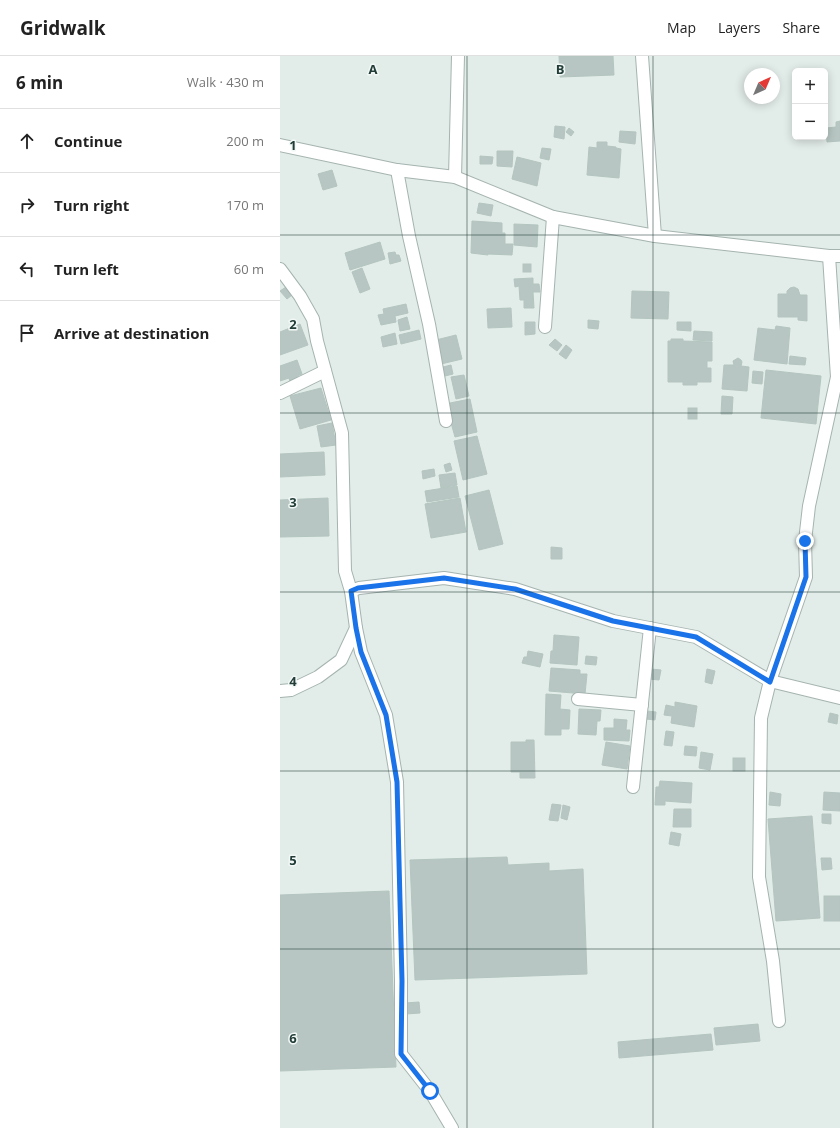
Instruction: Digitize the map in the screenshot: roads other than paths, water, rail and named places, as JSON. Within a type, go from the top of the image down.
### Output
[{"type":"street","points":[[455,177],[458,56]]},
{"type":"street","points":[[642,56],[655,236]]},
{"type":"street","points":[[280,145],[397,170],[455,177],[553,217],[655,236],[835,256],[837,377],[809,506],[805,541],[806,577],[770,682],[761,718],[759,877],[773,961],[780,1021]]},
{"type":"street","points":[[397,170],[409,236],[429,324],[446,421]]},
{"type":"street","points":[[545,327],[553,217]]},
{"type":"street","points":[[280,269],[300,296],[312,319],[342,433],[345,570],[351,591],[361,652],[386,715],[397,782],[402,981],[401,1054],[430,1091],[452,1128]]},
{"type":"street","points":[[280,393],[325,371]]},
{"type":"street","points":[[351,591],[358,588],[444,578],[515,589],[613,621],[696,637],[770,682],[840,698]]},
{"type":"street","points":[[280,690],[291,690],[318,677],[341,660],[356,628]]},
{"type":"street","points":[[634,787],[650,628]]},
{"type":"street","points":[[578,699],[642,705]]}]
